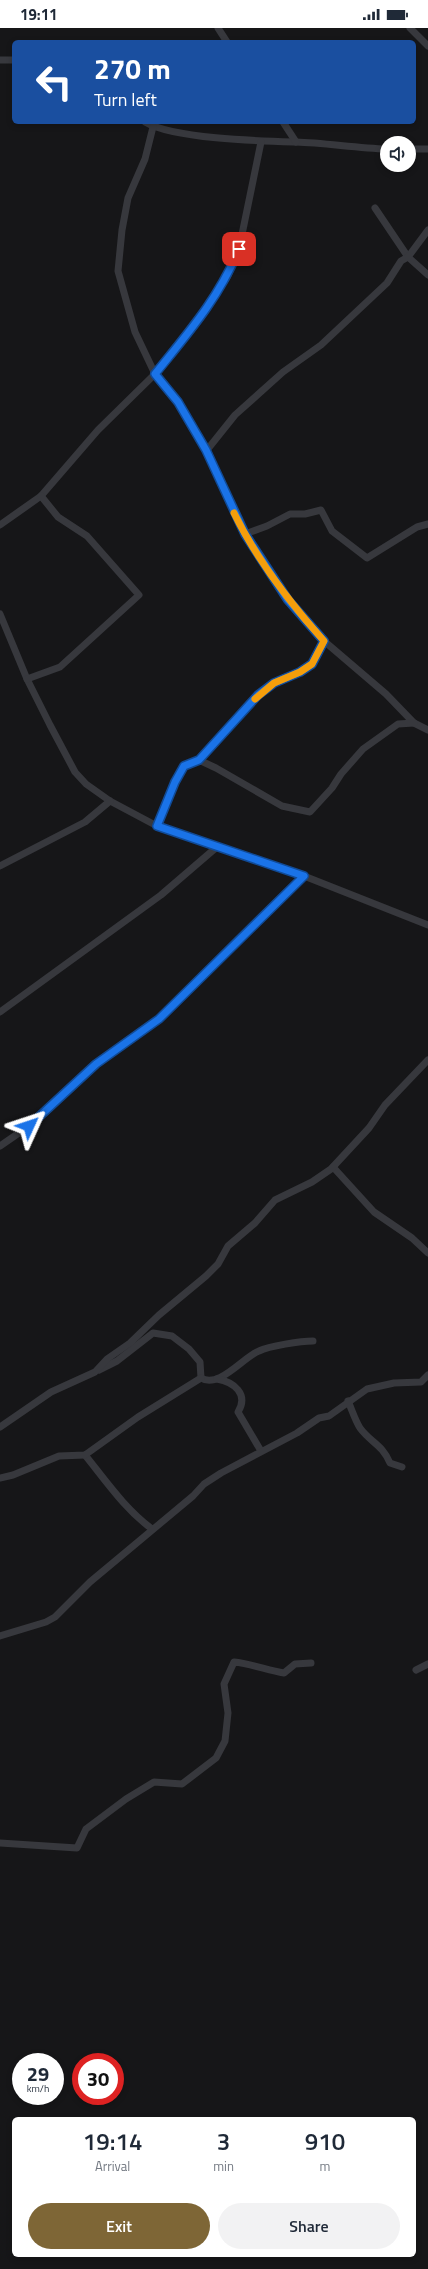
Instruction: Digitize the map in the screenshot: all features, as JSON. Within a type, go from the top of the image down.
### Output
[{"type":"street","points":[[218,28],[226,40]]},
{"type":"street","points":[[410,28],[428,46]]},
{"type":"street","points":[[0,60],[12,60]]},
{"type":"street","points":[[149,124],[153,127],[183,132],[261,142],[296,142],[380,148]]},
{"type":"street","points":[[284,124],[296,142]]},
{"type":"street","points":[[153,127],[145,159],[128,198],[122,230],[118,271],[135,332],[155,374],[178,402],[206,450],[245,534],[288,600],[324,641],[414,722],[428,730]]},
{"type":"street","points":[[0,525],[41,496],[98,430],[155,374],[202,315],[228,276],[239,249],[261,142]]},
{"type":"street","points":[[416,149],[428,149]]},
{"type":"street","points":[[375,208],[408,257],[428,275]]},
{"type":"street","points":[[206,450],[235,415],[283,372],[321,345],[387,283],[401,261],[408,257],[428,230]]},
{"type":"street","points":[[27,679],[60,667],[139,595],[87,536],[58,517],[41,496]]},
{"type":"street","points":[[245,534],[267,526],[290,514],[305,514],[321,510],[332,531],[367,558],[417,527],[428,524]]},
{"type":"street","points":[[0,614],[27,679],[75,772],[86,784],[110,800],[157,826],[304,876],[428,925]]},
{"type":"street","points":[[157,826],[175,782],[184,766],[199,760],[258,695],[274,683],[300,672],[312,664],[324,641]]},
{"type":"street","points":[[398,724],[400,709]]},
{"type":"street","points":[[199,760],[222,771],[282,806],[310,812],[332,788],[341,774],[363,749],[398,724],[414,722]]},
{"type":"street","points":[[0,866],[85,822],[110,800]]},
{"type":"street","points":[[0,1012],[161,894],[218,846]]},
{"type":"street","points":[[0,1146],[29,1126],[96,1064],[159,1019],[304,876]]},
{"type":"street","points":[[95,1372],[107,1359],[130,1343],[159,1314],[206,1276],[218,1264],[232,1241],[255,1223],[275,1200],[312,1182],[333,1167],[369,1128],[385,1105],[428,1060]]},
{"type":"street","points":[[333,1167],[374,1212],[412,1238],[428,1253]]},
{"type":"street","points":[[0,1426],[51,1392],[117,1361],[153,1333],[172,1336],[188,1349],[200,1362],[200,1378]]},
{"type":"street","points":[[217,1379],[242,1364],[259,1350],[313,1341]]},
{"type":"street","points":[[0,1636],[46,1622],[55,1617],[90,1582],[193,1496],[204,1484],[242,1460],[297,1433],[319,1418],[330,1416],[348,1401],[366,1389],[394,1383],[425,1384],[428,1376]]},
{"type":"street","points":[[200,1378],[205,1381],[217,1379],[232,1382],[238,1389],[242,1400],[238,1412],[261,1451]]},
{"type":"street","points":[[0,1477],[13,1475],[59,1456],[85,1455],[138,1418],[200,1378]]},
{"type":"street","points":[[348,1401],[359,1427],[372,1442],[385,1451],[390,1463],[402,1467]]},
{"type":"street","points":[[85,1455],[120,1500],[138,1519],[152,1529]]},
{"type":"street","points":[[0,1843],[77,1848],[86,1829],[126,1799],[154,1782],[182,1784],[216,1758],[225,1741],[228,1713],[224,1684],[234,1662],[258,1665],[272,1671],[284,1673],[295,1664],[311,1662]]},
{"type":"street","points":[[416,1670],[427,1665]]},
{"type":"slow traffic","points":[[234,513],[245,534],[288,600],[324,641],[312,664],[300,672],[289,675],[274,683],[255,699]]},
{"type":"route","points":[[29,1126],[96,1064],[159,1019],[304,876],[157,826],[175,782],[184,766],[199,760],[258,695],[274,683],[289,675],[300,672],[312,664],[324,641],[288,600],[245,534],[206,450],[178,402],[155,374],[202,315],[228,276],[239,249]]}]
